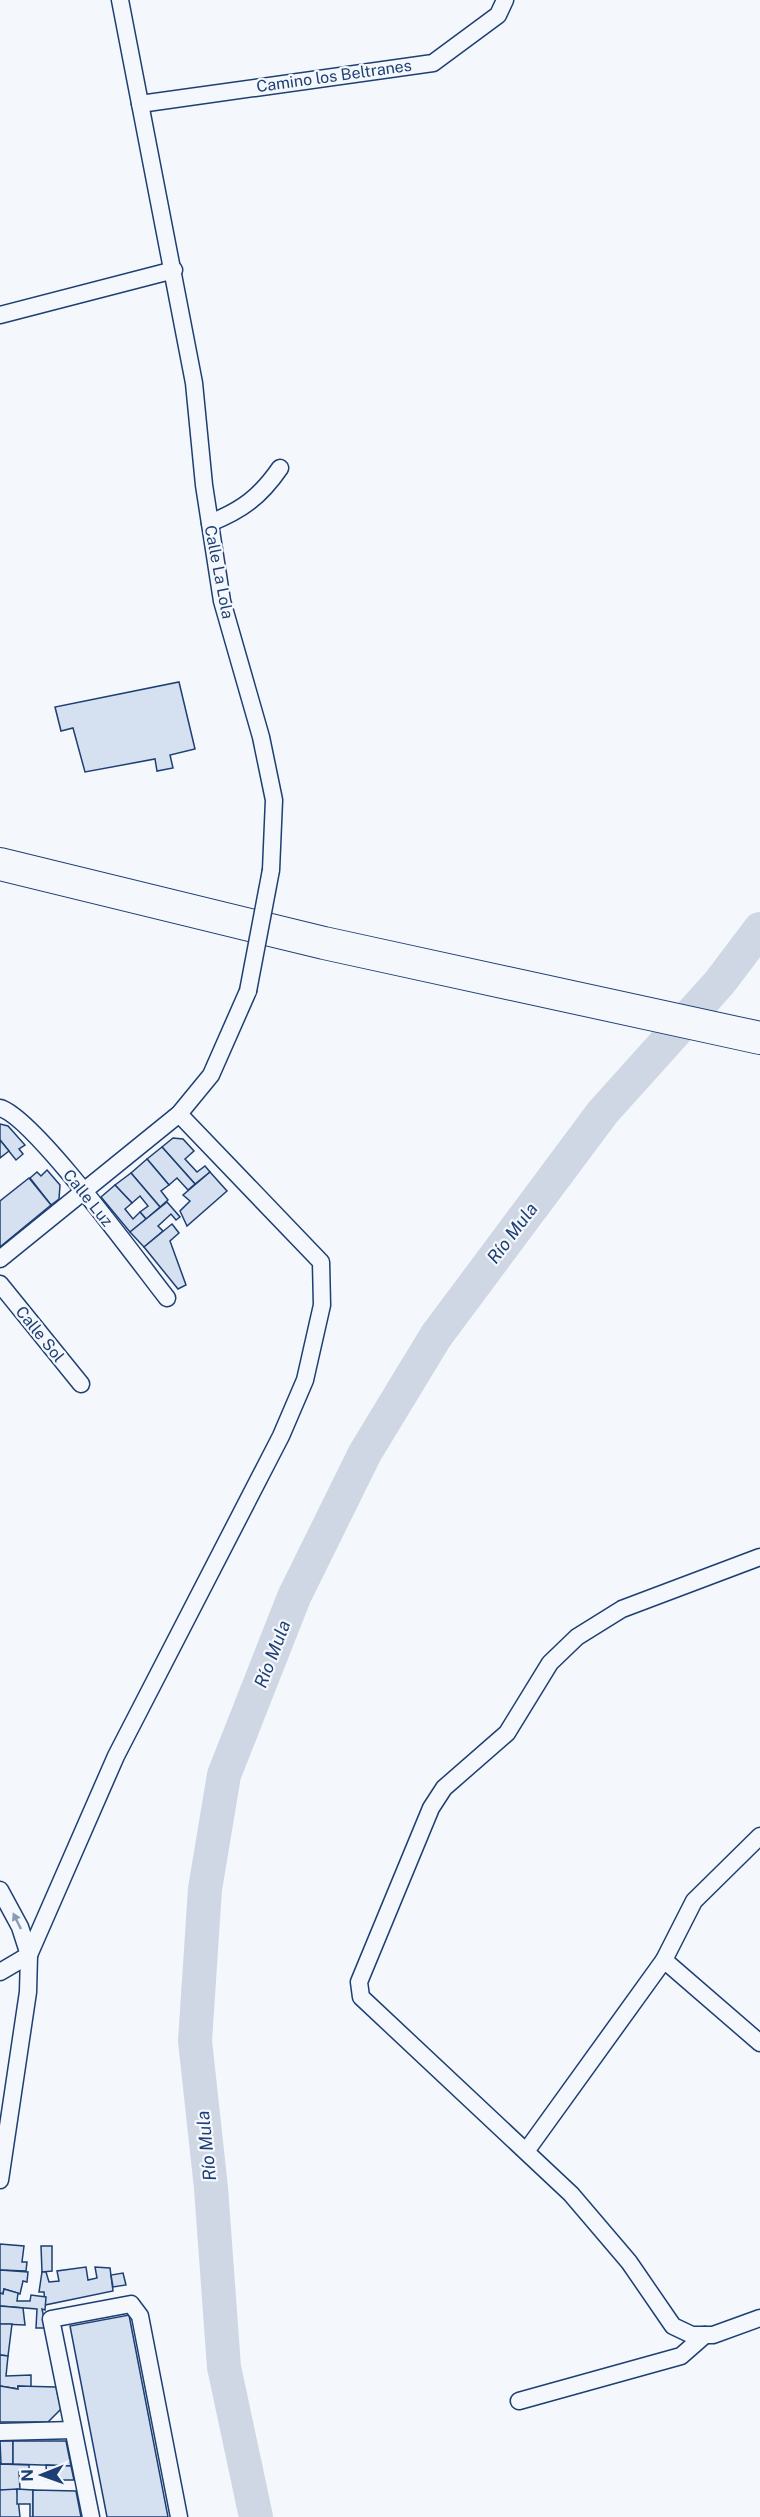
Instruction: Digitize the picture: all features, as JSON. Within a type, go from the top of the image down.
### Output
[{"type":"highway","points":[[0,864],[313,941],[759,1038]]},
{"type":"street","name":"Calle La Lola","points":[[0,1259],[179,1114],[211,1075],[248,992],[271,870],[274,800],[261,737],[222,601],[210,523],[194,383],[120,0]]},
{"type":"street","name":"Camino los Beltranes","points":[[140,104],[433,63],[498,15],[505,0]]},
{"type":"street","points":[[0,315],[174,270]]},
{"type":"street","points":[[210,523],[240,511],[269,485],[280,468]]},
{"type":"street","name":"Calle Luz","points":[[0,1108],[6,1109],[30,1130],[84,1191],[167,1298]]},
{"type":"street","points":[[0,1972],[29,1955],[116,1755],[281,1436],[305,1380],[321,1305],[321,1262],[179,1114]]},
{"type":"street","name":"Calle Sol","points":[[0,1284],[81,1384]]},
{"type":"street","points":[[760,1557],[622,1610],[577,1637],[550,1663],[507,1733],[444,1788],[431,1808],[359,1982],[361,1997],[527,2150],[571,2194],[629,2262],[674,2326],[692,2335],[713,2335],[760,2318]]},
{"type":"street","points":[[527,2150],[664,1960],[694,1901],[760,1836]]},
{"type":"street","points":[[0,1890],[20,1927],[29,1955],[28,1992],[0,2180]]},
{"type":"street","points":[[664,1960],[760,2043]]},
{"type":"street","points":[[91,2517],[51,2319],[131,2304],[140,2316],[179,2517]]},
{"type":"street","points":[[519,2401],[681,2355],[705,2335]]},
{"type":"street","points":[[0,2432],[73,2430]]},
{"type":"building","points":[[179,682],[195,749],[170,755],[173,768],[157,771],[155,759],[85,772],[73,728],[61,731],[55,707]]},
{"type":"building","points":[[0,1124],[8,1126],[25,1145],[19,1149],[23,1154],[16,1160],[0,1140]]},
{"type":"building","points":[[173,1138],[183,1139],[194,1151],[185,1159],[197,1172],[205,1166],[210,1172],[195,1184],[162,1147]]},
{"type":"building","points":[[0,1140],[9,1151],[0,1158]]},
{"type":"building","points":[[162,1147],[195,1184],[188,1190],[177,1178],[169,1185],[147,1159]]},
{"type":"building","points":[[147,1159],[169,1185],[161,1191],[168,1200],[160,1207],[131,1173]]},
{"type":"building","points":[[47,1170],[60,1185],[59,1199],[51,1205],[30,1178],[37,1172],[41,1176]]},
{"type":"building","points":[[210,1172],[227,1191],[187,1226],[180,1211],[190,1201],[183,1195]]},
{"type":"building","points":[[131,1173],[160,1207],[146,1219],[140,1212],[148,1206],[140,1196],[132,1203],[115,1185]]},
{"type":"building","points":[[29,1178],[51,1205],[0,1247],[0,1201]]},
{"type":"building","points":[[115,1185],[132,1203],[125,1209],[133,1219],[140,1212],[146,1219],[130,1232],[101,1197]]},
{"type":"building","points":[[167,1202],[180,1217],[176,1220],[171,1214],[158,1226],[163,1231],[144,1247],[130,1232]]},
{"type":"building","points":[[172,1224],[179,1233],[170,1241],[186,1285],[178,1289],[144,1247]]},
{"type":"building","points":[[0,2244],[24,2246],[22,2262],[27,2262],[26,2271],[0,2270]]},
{"type":"building","points":[[41,2246],[52,2246],[52,2271],[42,2272]]},
{"type":"building","points":[[86,2267],[88,2280],[97,2278],[95,2267],[110,2268],[113,2291],[45,2305],[44,2292],[39,2292],[42,2272],[46,2272],[49,2282],[59,2281],[57,2271]]},
{"type":"building","points":[[0,2270],[28,2272],[27,2282],[23,2281],[20,2294],[4,2289],[3,2294],[0,2293]]},
{"type":"building","points":[[123,2273],[126,2285],[113,2287],[111,2275]]},
{"type":"building","points":[[4,2289],[18,2293],[17,2301],[30,2301],[31,2295],[46,2297],[45,2310],[42,2309],[46,2328],[36,2328],[37,2309],[0,2306],[0,2293],[3,2294]]},
{"type":"building","points":[[0,2306],[23,2308],[25,2325],[0,2324]]},
{"type":"building","points":[[129,2315],[168,2517],[107,2517],[70,2326]]},
{"type":"building","points":[[0,2324],[12,2324],[8,2356],[0,2355]]},
{"type":"building","points":[[0,2355],[8,2356],[6,2376],[31,2375],[31,2387],[18,2386],[18,2389],[0,2386]]},
{"type":"building","points":[[0,2386],[18,2389],[18,2386],[56,2387],[61,2409],[48,2422],[0,2422]]},
{"type":"building","points":[[0,2441],[13,2441],[13,2464],[1,2464]]},
{"type":"building","points":[[13,2441],[66,2441],[71,2466],[13,2464]]},
{"type":"building","points":[[0,2462],[1,2464],[29,2465],[29,2472],[19,2472],[20,2490],[0,2490]]},
{"type":"building","points":[[46,2465],[71,2466],[74,2480],[47,2480]]},
{"type":"building","points":[[17,2489],[20,2517],[0,2517],[0,2490]]},
{"type":"building","points":[[17,2489],[33,2490],[33,2517],[30,2517],[30,2504],[17,2504]]},
{"type":"building","points":[[33,2490],[76,2491],[81,2517],[33,2517]]},
{"type":"waterway","name":"Río Mula","points":[[256,2517],[224,2367],[211,2188],[195,2041],[205,1889],[224,1775],[294,1597],[365,1453],[436,1336],[603,1112],[720,982],[760,929]]}]
